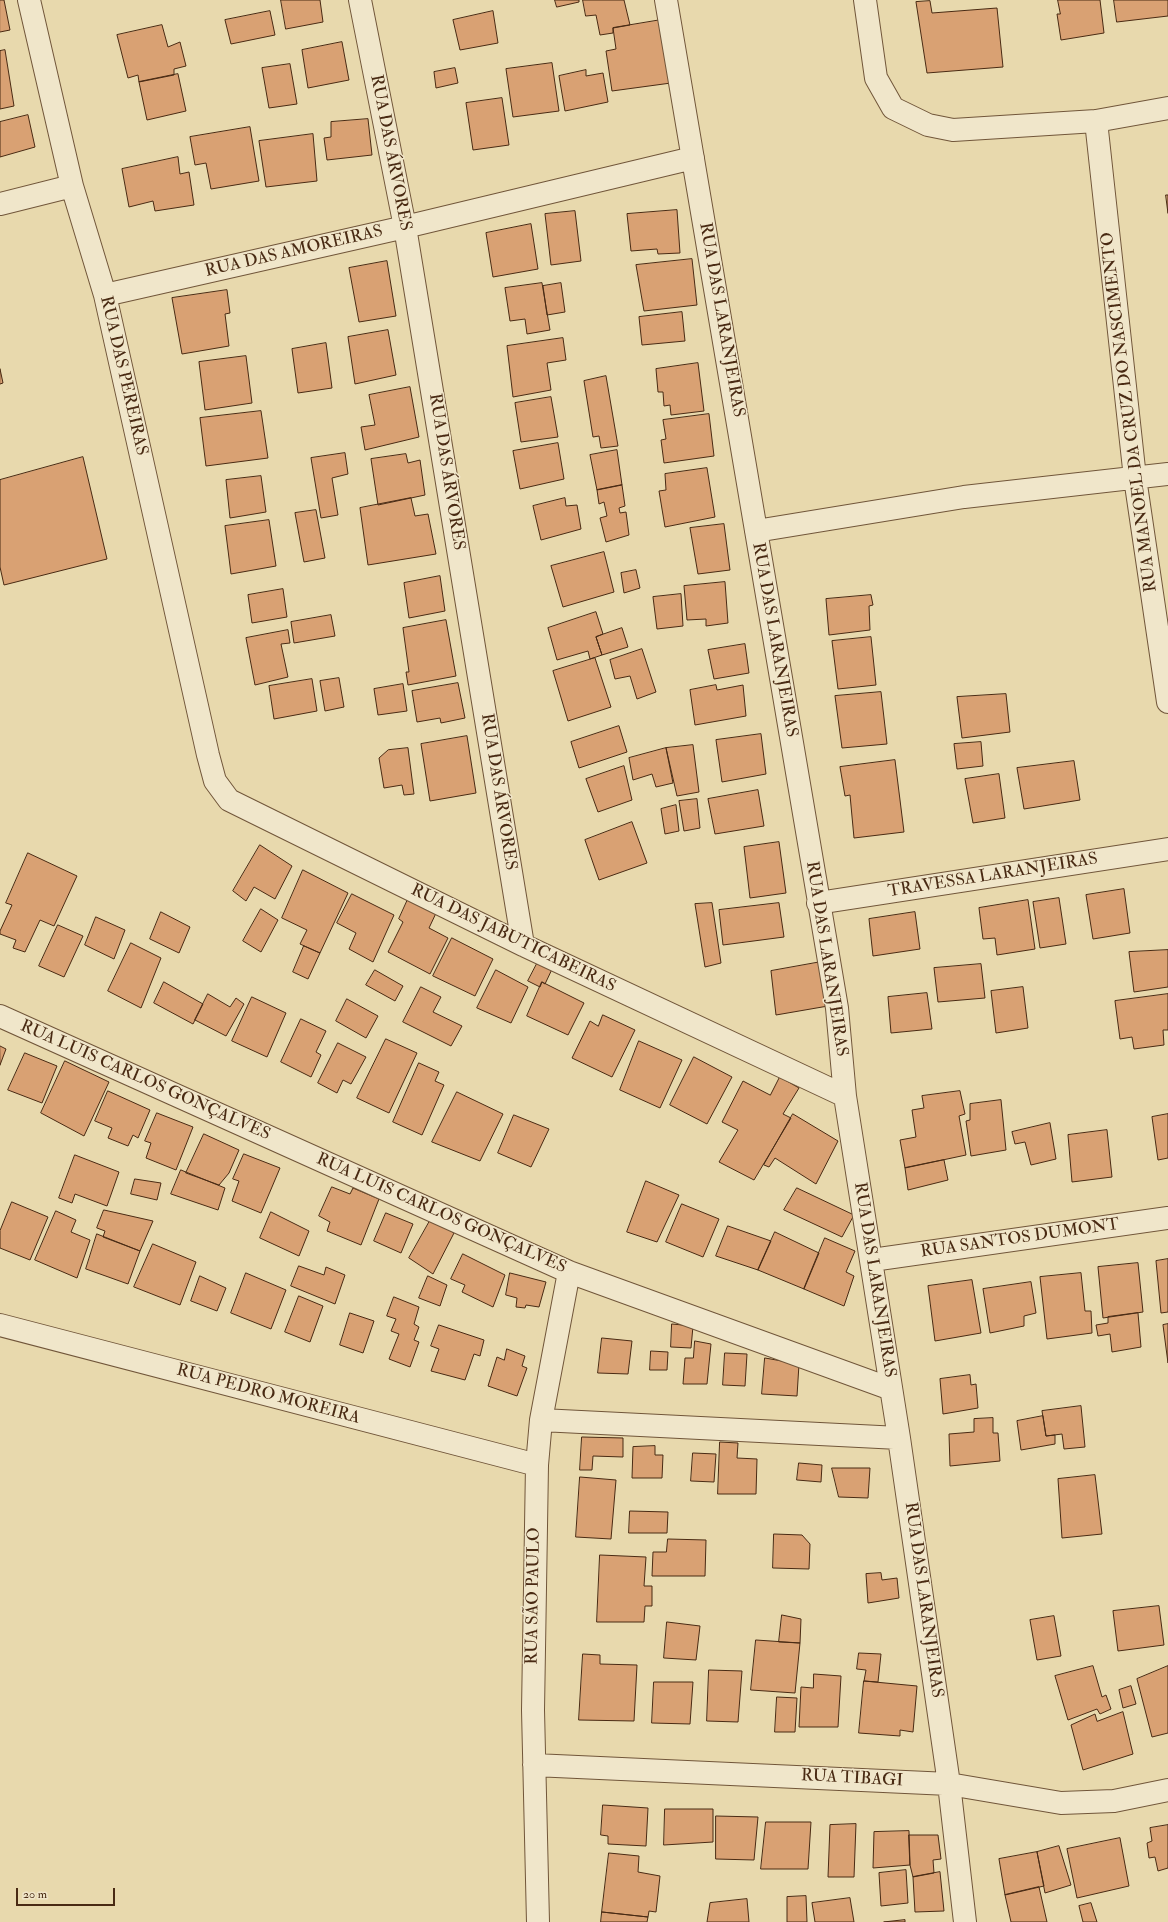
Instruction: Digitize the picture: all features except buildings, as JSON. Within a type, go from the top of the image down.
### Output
[{"type":"street","name":"RUA DAS PEREIRAS","points":[[29,0],[72,186],[105,294],[208,755]]},
{"type":"street","name":"RUA DAS ÁRVORES","points":[[360,0],[405,227],[523,945]]},
{"type":"street","name":"RUA DAS LARANJEIRAS","points":[[666,0],[837,1008],[845,1096],[899,1438],[949,1784],[965,1922]]},
{"type":"street","points":[[865,0],[876,78],[893,108],[928,125],[953,130],[1096,121],[1168,108]]},
{"type":"street","name":"RUA MANOEL DA CRUZ DO NASCIMENTO","points":[[1096,121],[1135,478],[1168,702]]},
{"type":"street","name":"RUA DAS AMOREIRAS","points":[[105,294],[405,227],[693,158]]},
{"type":"street","points":[[0,204],[72,186]]},
{"type":"street","points":[[756,531],[964,497],[1168,474]]},
{"type":"street","name":"RUA DAS JABUTICABEIRAS","points":[[208,755],[215,781],[229,800],[523,945],[845,1096]]},
{"type":"street","name":"TRAVESSA LARANJEIRAS","points":[[818,903],[1168,850]]},
{"type":"street","name":"RUA LUIS CARLOS GONÇALVES","points":[[0,1016],[569,1272],[891,1390]]},
{"type":"street","name":"RUA SANTOS DUMONT","points":[[872,1260],[1168,1218]]},
{"type":"street","name":"RUA SÃO PAULO","points":[[538,1922],[534,1765],[534,1557],[537,1465],[541,1420],[569,1272]]},
{"type":"street","name":"RUA PEDRO MOREIRA","points":[[0,1325],[537,1465]]},
{"type":"street","points":[[541,1420],[899,1438]]},
{"type":"street","name":"RUA TIBAGI","points":[[534,1765],[949,1784],[1061,1803],[1114,1801],[1168,1790]]}]
